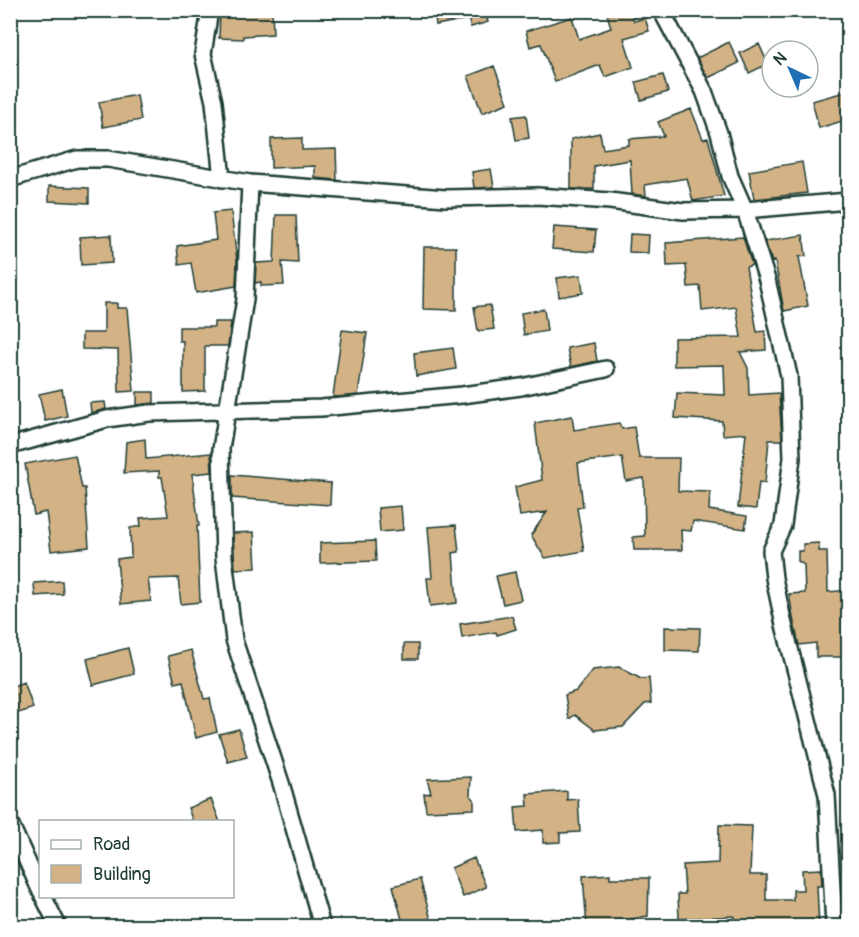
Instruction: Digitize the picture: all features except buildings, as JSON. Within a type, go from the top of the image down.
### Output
[{"type":"street","points":[[210,10],[203,54],[214,102],[222,179]]},
{"type":"street","points":[[661,10],[704,92],[730,176],[745,210],[767,280],[789,376],[792,458],[783,525],[771,551],[782,613],[827,795],[834,927]]},
{"type":"street","points":[[10,179],[62,162],[108,159],[250,183],[446,198],[537,196],[610,201],[683,211],[745,210],[849,201]]},
{"type":"street","points":[[250,183],[247,282],[221,450],[224,558],[234,640],[281,783],[322,927]]},
{"type":"street","points":[[10,446],[106,419],[170,411],[321,408],[462,395],[521,387],[606,369]]},
{"type":"street","points":[[10,823],[39,888]]},
{"type":"street","points":[[44,898],[58,927]]}]
